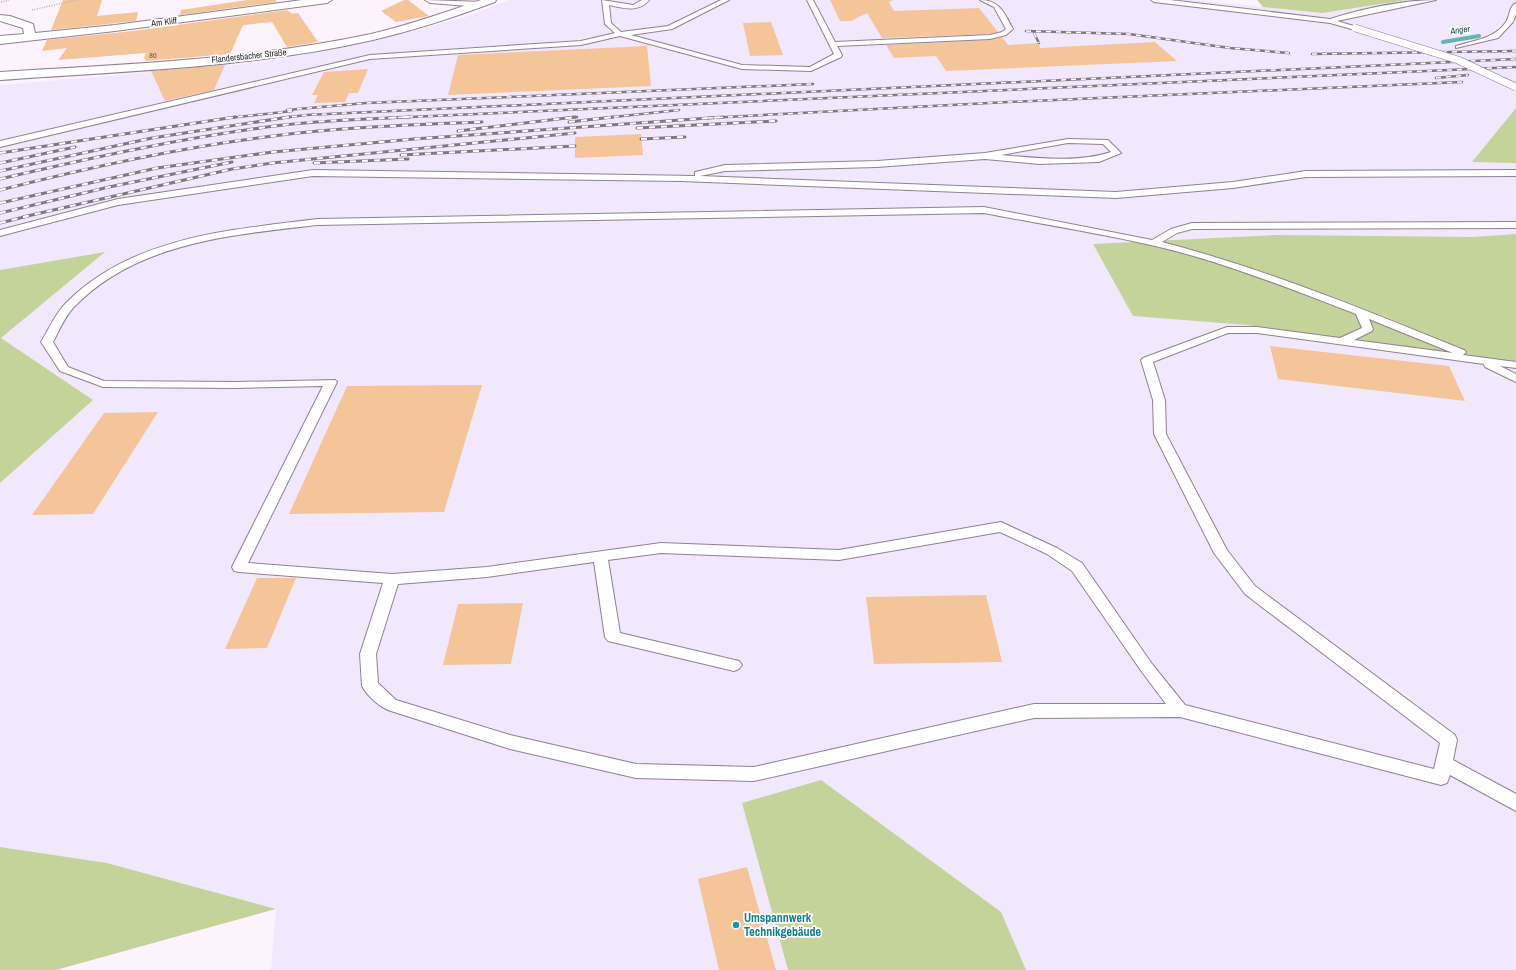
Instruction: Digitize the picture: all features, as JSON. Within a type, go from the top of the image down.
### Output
[{"type":"street","name":"Am Kliff","points":[[0,40],[162,22],[318,0]]},
{"type":"street","points":[[430,0],[486,2]]},
{"type":"street","name":"Flandersbacher Straße","points":[[0,76],[244,58],[306,50],[414,27],[486,2]]},
{"type":"street","points":[[3,18],[29,26],[30,37]]},
{"type":"lane","points":[[646,0],[643,5],[637,6],[605,1],[608,24],[620,34],[742,67],[811,69],[838,55],[810,0]]},
{"type":"lane","points":[[0,144],[370,57],[581,43],[620,34],[670,28],[726,0]]},
{"type":"lane","points":[[833,44],[990,37],[1004,34],[1010,29],[1003,17],[996,6],[983,0]]},
{"type":"lane","points":[[1154,0],[1260,11],[1330,21],[1419,46],[1502,79],[1516,87]]},
{"type":"lane","points":[[1330,21],[1349,15],[1433,0]]},
{"type":"lane","points":[[1252,5],[1260,11]]},
{"type":"lane","points":[[1458,47],[1496,37],[1510,22],[1516,5]]},
{"type":"lane","points":[[681,178],[725,168],[877,164],[986,156],[1068,141],[1106,142],[1117,153],[1099,159],[1039,161],[986,156]]},
{"type":"lane","points":[[0,234],[118,202],[313,173],[681,178],[1116,195],[1233,185],[1306,174],[1516,173]]},
{"type":"lane","points":[[1180,710],[1147,668],[1077,567],[1052,551],[1002,527],[839,555],[661,548],[600,555],[487,572],[392,579],[239,567],[331,382],[236,385],[103,384],[64,369],[47,342],[68,306],[110,271],[161,248],[217,235],[317,222],[984,210],[1154,243],[1201,255],[1278,280],[1362,312],[1478,359],[1516,379]]},
{"type":"lane","points":[[1154,243],[1174,231],[1192,226],[1516,225]]},
{"type":"lane","points":[[1342,341],[1368,329],[1362,312]]},
{"type":"lane","points":[[392,579],[368,654],[370,686],[391,705],[510,742],[636,771],[754,774],[1034,711],[1180,710],[1441,778],[1449,740],[1250,590],[1221,553],[1160,434],[1159,400],[1147,360],[1227,330],[1257,330],[1516,365]]},
{"type":"lane","points":[[600,555],[613,637],[734,664]]},
{"type":"lane","points":[[1444,763],[1516,803]]},
{"type":"path","points":[[0,2],[9,0]]},
{"type":"path","points":[[3,18],[77,0]]},
{"type":"shaded area","points":[[509,0],[1197,0],[1322,13],[1407,0],[1516,0],[1516,970],[271,970],[276,909],[107,863],[0,847],[0,483],[93,400],[1,338],[104,253],[0,270],[0,85],[258,63],[370,42],[462,18]]},
{"type":"green space","points":[[1257,0],[1407,0],[1322,13],[1263,7]]},
{"type":"green space","points":[[1516,108],[1516,163],[1472,162]]},
{"type":"green space","points":[[1516,234],[1516,362],[1247,325],[1133,316],[1093,244],[1277,235],[1473,237]]},
{"type":"green space","points":[[105,252],[1,338],[93,400],[0,483],[0,270]]},
{"type":"green space","points":[[821,780],[1001,912],[1026,970],[788,970],[742,803]]},
{"type":"green space","points":[[0,847],[107,863],[276,909],[56,970],[0,970]]},
{"type":"building","points":[[63,0],[102,0],[97,16],[138,12],[136,21],[51,30]]},
{"type":"building","points":[[247,0],[275,0],[277,2],[180,15],[181,10]]},
{"type":"building","points":[[404,0],[408,0],[429,16],[396,22],[381,11]]},
{"type":"building","points":[[830,0],[893,0],[889,2],[894,11],[979,8],[998,32],[990,34],[882,38],[867,13],[851,21],[840,21]]},
{"type":"building","points":[[287,10],[292,14],[298,13],[318,42],[287,47],[272,22],[243,25],[230,54],[146,61],[144,57],[146,53],[58,60],[67,48],[42,51],[47,40],[133,31]]},
{"type":"building","points":[[771,22],[783,55],[750,56],[743,23]]},
{"type":"building","points":[[1002,37],[1008,45],[1039,43],[1040,48],[1155,42],[1177,61],[946,71],[936,56],[894,58],[886,45],[990,40]]},
{"type":"building","points":[[647,46],[651,86],[448,95],[458,55]]},
{"type":"building","points":[[225,65],[214,90],[165,101],[151,71]]},
{"type":"building","points":[[368,69],[358,93],[349,93],[345,102],[314,103],[318,95],[312,95],[324,72]]},
{"type":"building","points":[[641,134],[643,155],[575,158],[575,137]]},
{"type":"building","points":[[1270,346],[1449,366],[1465,401],[1278,379]]},
{"type":"building","points":[[482,385],[444,512],[289,514],[347,386]]},
{"type":"building","points":[[158,412],[93,514],[32,515],[104,413]]},
{"type":"building","points":[[257,578],[296,578],[267,648],[225,649]]},
{"type":"building","points":[[986,595],[1002,662],[874,664],[866,597]]},
{"type":"building","points":[[523,603],[511,664],[443,665],[458,604]]},
{"type":"building","name":"Umspannwerk Technikgebäude","points":[[747,867],[776,970],[719,970],[698,879]]},
{"type":"waterway","name":"Anger","points":[[1443,42],[1479,36]]},
{"type":"railway","points":[[1026,31],[1129,34],[1230,48],[1289,53]]},
{"type":"railway","points":[[1034,33],[1039,43]]},
{"type":"railway","points":[[1312,54],[1516,51]]},
{"type":"railway","points":[[285,118],[306,115],[1516,59]]},
{"type":"railway","points":[[407,117],[1516,67]]},
{"type":"railway","points":[[1436,78],[1468,75]]},
{"type":"railway","points":[[712,118],[1008,102],[1462,82]]},
{"type":"railway","points":[[287,110],[366,103],[813,84]]},
{"type":"railway","points":[[607,118],[679,110]]},
{"type":"railway","points":[[230,118],[292,111]]},
{"type":"railway","points":[[230,118],[235,117]]},
{"type":"railway","points":[[285,118],[289,117]]},
{"type":"railway","points":[[0,179],[141,148],[212,135],[315,122],[407,117]]},
{"type":"railway","points":[[388,118],[407,117]]},
{"type":"railway","points":[[458,131],[575,117]]},
{"type":"railway","points":[[567,118],[577,117]]},
{"type":"railway","points":[[607,118],[613,117]]},
{"type":"railway","points":[[712,118],[723,117]]},
{"type":"railway","points":[[0,153],[230,118]]},
{"type":"railway","points":[[0,171],[152,138],[285,118]]},
{"type":"railway","points":[[569,122],[607,118]]},
{"type":"railway","points":[[0,203],[157,168],[273,152],[414,139],[712,118]]},
{"type":"railway","points":[[637,128],[776,121]]},
{"type":"railway","points":[[0,190],[136,158],[239,141],[351,128],[482,122]]},
{"type":"railway","points":[[23,217],[232,169],[272,163],[575,133]]},
{"type":"railway","points":[[641,139],[685,137]]},
{"type":"railway","points":[[401,155],[575,146]]},
{"type":"railway","points":[[0,163],[75,147]]},
{"type":"railway","points":[[314,163],[408,159]]},
{"type":"railway","points":[[0,213],[109,187],[232,162]]},
{"type":"railway","points":[[0,223],[28,216]]},
{"type":"place","name":"Umspannwerk Technikgebäude","points":[[736,925]]}]
